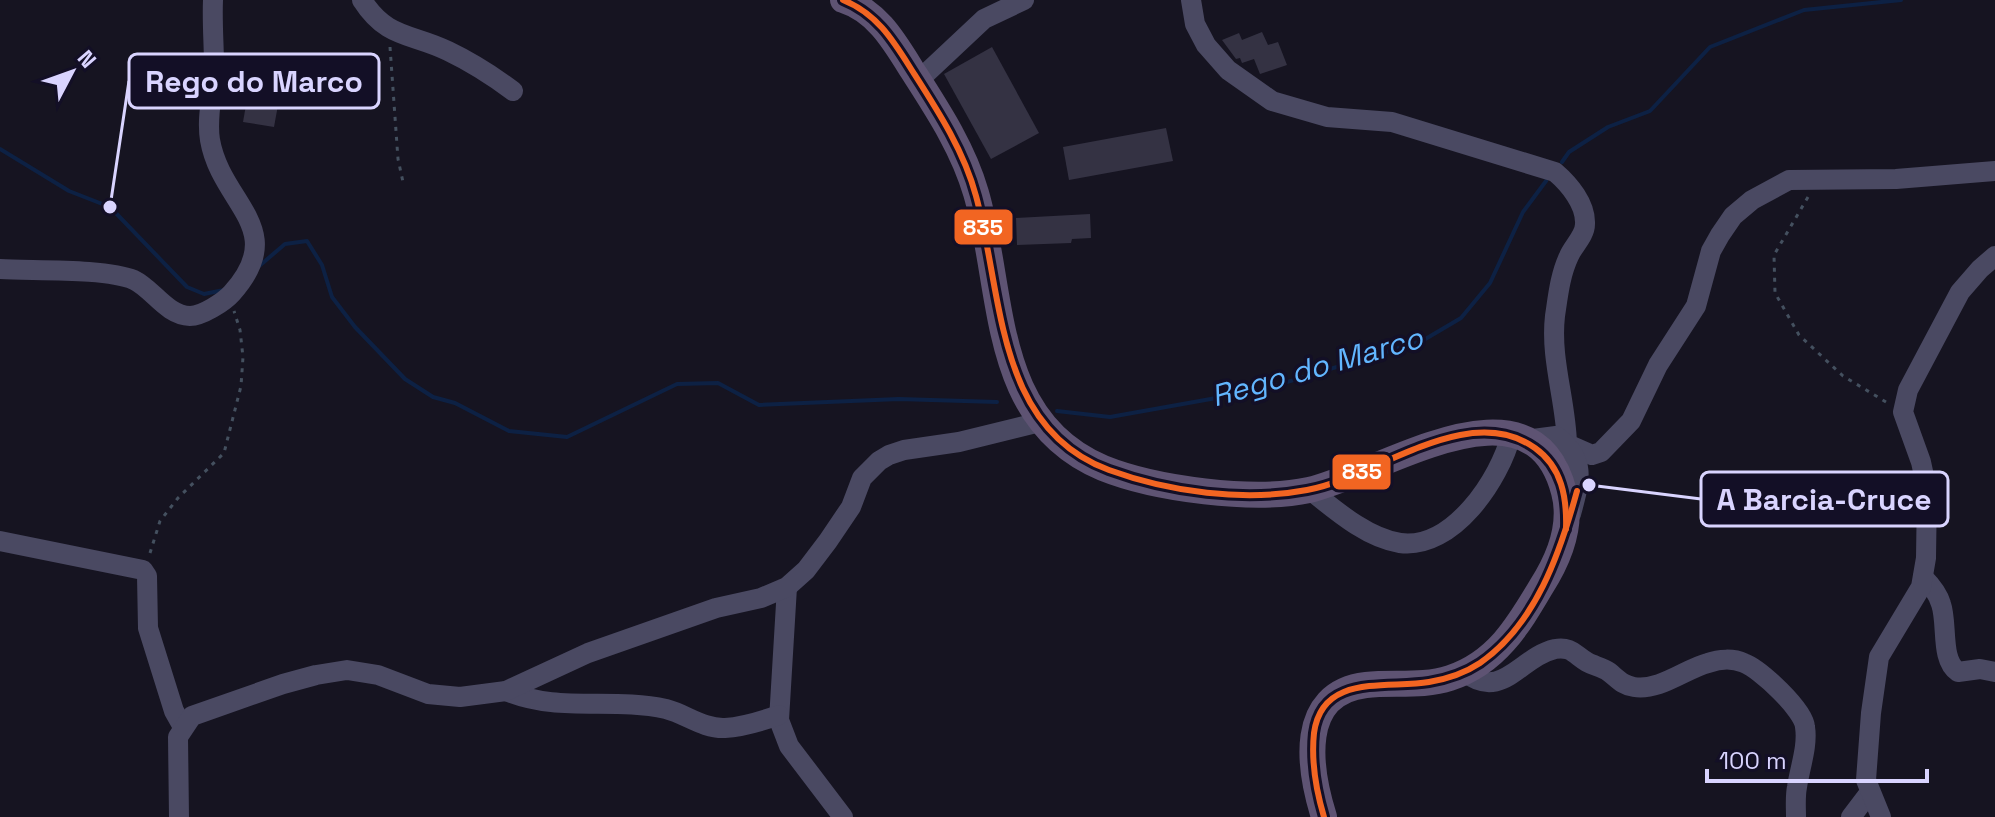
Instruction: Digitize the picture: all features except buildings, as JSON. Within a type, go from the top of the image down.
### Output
[{"type":"main road","points":[[843,0],[863,8],[877,21],[919,80],[967,165],[1020,389],[1040,422],[1067,448],[1128,477],[1208,491],[1261,493],[1310,490],[1440,441],[1469,433],[1492,432],[1518,438],[1538,448],[1558,474],[1564,493],[1566,529],[1549,575],[1518,627],[1502,646],[1484,661],[1449,678],[1424,683],[1353,687],[1340,692],[1323,707],[1317,718],[1313,744],[1317,791],[1324,817]]},
{"type":"street","points":[[0,269],[108,274],[135,280],[166,306],[192,316],[229,296],[244,278],[254,257],[256,233],[214,159],[210,137],[214,67],[213,0]]},
{"type":"street","points":[[362,0],[377,20],[392,31],[474,64],[513,91]]},
{"type":"street","points":[[919,80],[984,19],[1024,0]]},
{"type":"street","points":[[1191,0],[1195,24],[1206,45],[1228,70],[1272,101],[1327,117],[1392,122],[1555,172],[1564,179],[1581,206],[1585,223],[1566,264],[1554,320],[1554,347],[1567,420],[1567,444],[1579,460],[1579,473],[1566,529]]},
{"type":"street","points":[[1310,490],[1333,509],[1380,536],[1403,543],[1423,540],[1443,532],[1465,515],[1495,476],[1518,438],[1556,436],[1592,455],[1601,452],[1631,421],[1658,365],[1696,306],[1711,251],[1733,216],[1752,200],[1789,180],[1896,179],[1995,171]]},
{"type":"street","points":[[1881,817],[1866,780],[1879,657],[1921,587],[1926,558],[1927,490],[1921,462],[1903,412],[1908,390],[1954,302],[1980,269],[1995,256]]},
{"type":"street","points":[[179,817],[178,737],[192,716],[316,675],[347,670],[378,675],[428,694],[460,697],[506,691],[602,647],[716,608],[761,598],[787,587],[806,570],[828,541],[851,507],[862,478],[879,461],[904,450],[959,442],[1040,422]]},
{"type":"street","points":[[0,541],[143,570],[147,576],[148,628],[174,711],[183,727]]},
{"type":"street","points":[[1923,577],[1935,590],[1941,603],[1952,668],[1958,672],[1980,669],[1995,672]]},
{"type":"street","points":[[787,587],[779,715],[789,746],[843,817]]},
{"type":"street","points":[[1464,672],[1474,680],[1491,683],[1507,677],[1548,651],[1560,648],[1573,651],[1587,662],[1608,671],[1621,683],[1637,688],[1660,683],[1708,663],[1741,661],[1753,667],[1795,705],[1805,723],[1806,738],[1796,791],[1796,817]]},
{"type":"street","points":[[506,691],[557,705],[636,704],[670,710],[723,729],[779,715]]},
{"type":"street","points":[[1851,817],[1870,792]]},
{"type":"path","points":[[392,31],[390,69],[403,182]]},
{"type":"path","points":[[1818,180],[1774,255],[1775,293],[1799,335],[1843,376],[1903,412]]},
{"type":"path","points":[[143,570],[160,521],[178,498],[224,453],[241,386],[243,357],[240,330],[229,296]]},
{"type":"waterway","name":"Rego do Marco","points":[[1562,162],[1569,152],[1608,127],[1650,111],[1710,47],[1804,10],[1901,0]]},
{"type":"waterway","name":"Rego do Marco","points":[[0,149],[69,191],[110,207],[187,287],[204,294],[224,290]]},
{"type":"waterway","name":"Rego do Marco","points":[[1057,411],[1110,417],[1261,390],[1422,341],[1461,318],[1490,283],[1523,212],[1546,181]]},
{"type":"waterway","name":"Rego do Marco","points":[[258,267],[285,244],[307,241],[322,265],[332,297],[355,327],[405,379],[433,397],[455,403],[509,431],[567,437],[677,384],[718,383],[759,405],[899,399],[997,402]]},
{"type":"transit line","name":"835","points":[[843,0],[876,21],[892,40],[957,147],[976,196],[1000,315],[1024,391],[1044,423],[1072,450],[1109,470],[1156,484],[1207,493],[1258,495],[1307,490],[1334,483],[1421,446],[1451,437],[1480,433],[1509,436],[1535,448],[1551,464],[1564,495],[1566,529]]},
{"type":"transit line","name":"835","points":[[1324,817],[1315,775],[1313,744],[1320,714],[1329,701],[1343,692],[1359,688],[1429,682],[1462,673],[1500,647],[1531,608],[1543,586],[1563,539],[1577,491]]},
{"type":"place","name":"Rego do Marco","points":[[110,207]]},
{"type":"place","name":"A Barcia-Cruce","points":[[1589,485]]}]
